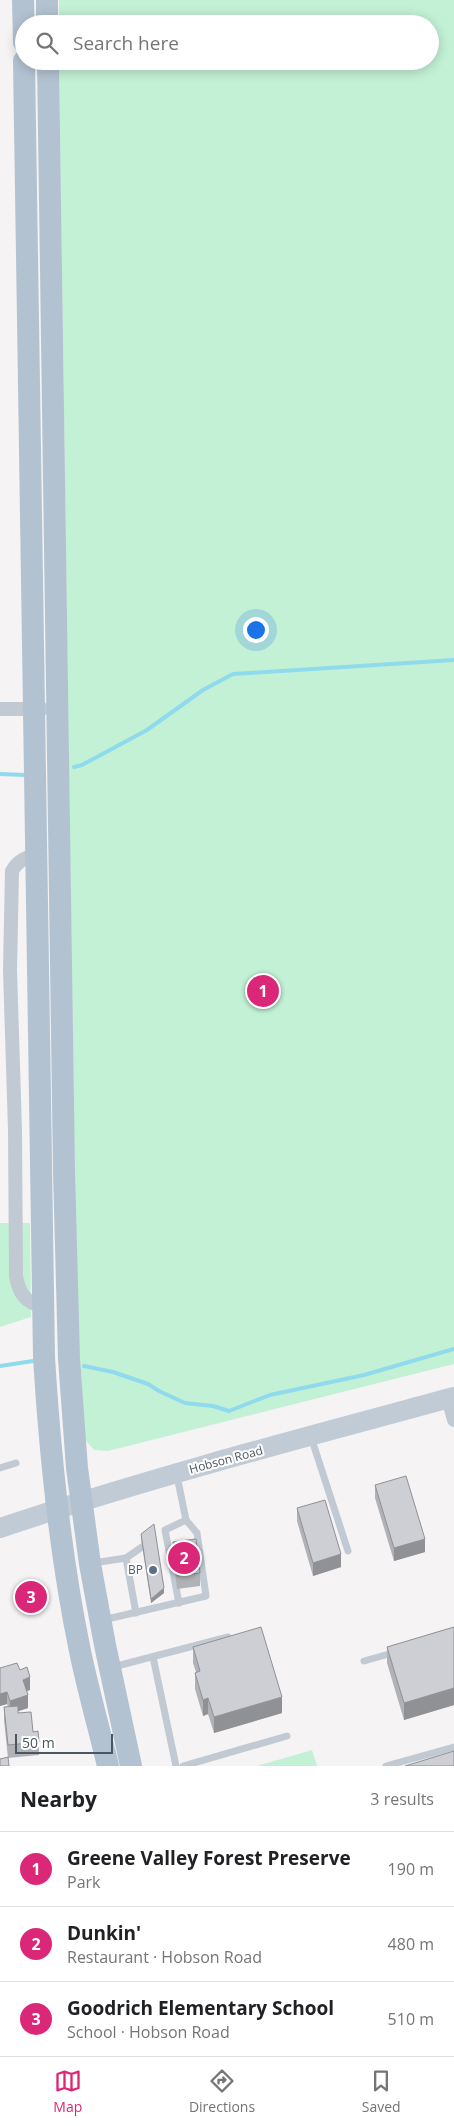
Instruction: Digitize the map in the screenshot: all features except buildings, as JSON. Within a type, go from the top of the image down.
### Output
[{"type":"main road","points":[[23,0],[23,15]]},
{"type":"main road","points":[[47,0],[47,15]]},
{"type":"main road","points":[[24,70],[43,1306],[48,1411],[57,1509],[80,1650],[108,1766]]},
{"type":"main road","points":[[48,70],[66,1264],[73,1427],[90,1564],[130,1766]]},
{"type":"main road","name":"Hobson Road","points":[[0,1528],[176,1473],[451,1397]]},
{"type":"street","points":[[0,709],[58,710]]},
{"type":"street","points":[[36,854],[23,859],[16,864],[12,871],[6,1066],[15,1130],[16,1276],[21,1292],[27,1301],[43,1306]]},
{"type":"street","points":[[451,1397],[454,1420]]},
{"type":"lane","points":[[311,1437],[348,1552]]},
{"type":"lane","points":[[0,1468],[16,1463]]},
{"type":"lane","points":[[100,1621],[206,1596],[197,1533],[186,1520],[176,1473]]},
{"type":"lane","points":[[156,1536],[186,1520]]},
{"type":"lane","points":[[165,1530],[179,1603]]},
{"type":"lane","points":[[90,1564],[126,1558],[142,1547]]},
{"type":"lane","points":[[126,1558],[136,1613]]},
{"type":"lane","points":[[110,1668],[238,1634]]},
{"type":"lane","points":[[364,1661],[400,1650]]},
{"type":"lane","points":[[154,1657],[176,1766]]},
{"type":"lane","points":[[183,1766],[286,1736]]},
{"type":"lane","points":[[386,1766],[454,1747]]},
{"type":"green space","points":[[59,0],[454,0],[454,1364],[108,1451],[94,1450],[87,1442],[82,1430],[76,1267],[59,70],[439,70],[439,15],[59,15]]},
{"type":"green space","points":[[0,1223],[30,1223],[31,1317],[0,1327]]},
{"type":"green space","points":[[312,1750],[317,1766],[257,1766]]},
{"type":"waterway","points":[[74,767],[82,765],[147,730],[203,690],[233,674],[454,660]]},
{"type":"waterway","points":[[0,774],[26,775]]},
{"type":"waterway","points":[[84,1366],[113,1372],[148,1384],[185,1403],[213,1406],[229,1411],[270,1395],[364,1375],[454,1349]]},
{"type":"waterway","points":[[0,1366],[33,1361]]},
{"type":"place","name":"Greene Valley Forest Preserve","points":[[263,991]]},
{"type":"place","name":"Dunkin'","points":[[184,1558]]},
{"type":"place","name":"BP","points":[[153,1570]]},
{"type":"place","name":"Goodrich Elementary School","points":[[31,1597]]}]
